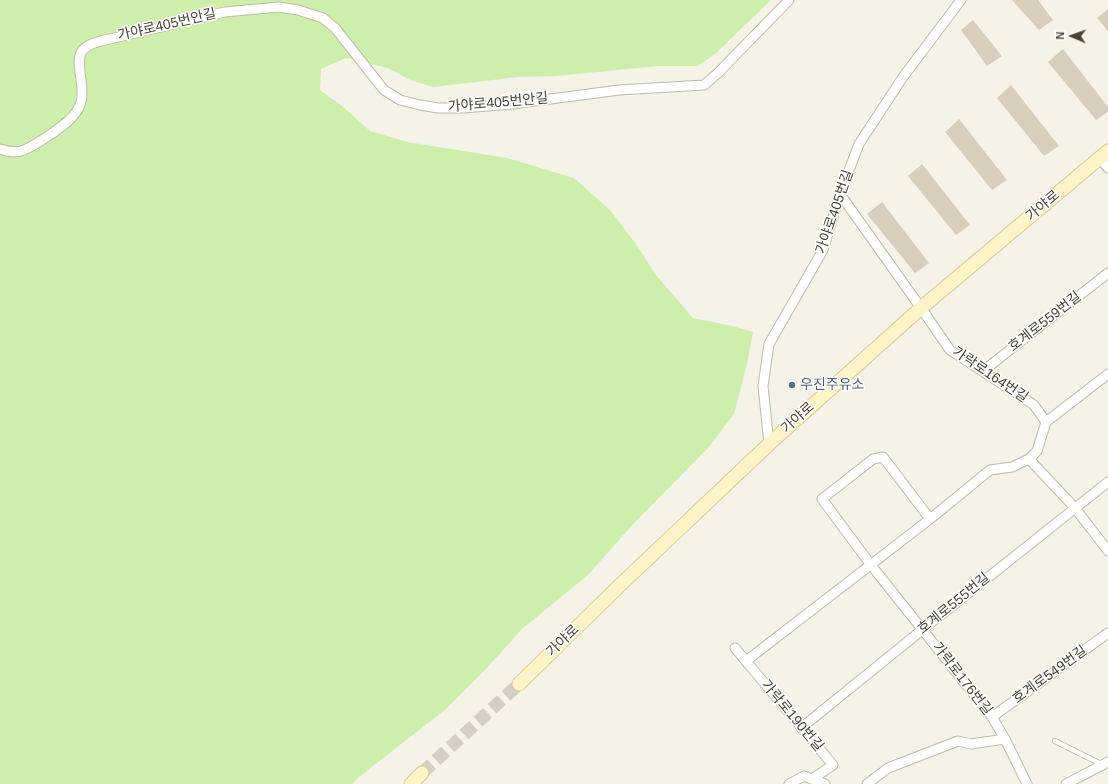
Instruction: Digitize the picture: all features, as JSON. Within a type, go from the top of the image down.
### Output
[{"type":"main road","name":"가야로","points":[[519,684],[617,588],[769,444],[921,308],[1105,159]]},
{"type":"main road","points":[[411,784],[422,773]]},
{"type":"street","name":"가야로405번안길","points":[[0,149],[21,151],[32,146],[68,121],[78,109],[82,101],[80,60],[82,51],[89,45],[116,37],[225,12],[280,7],[298,10],[323,18],[334,28],[358,56],[367,70],[384,90],[400,100],[420,105],[438,108],[463,108],[513,104],[619,90],[704,85],[789,0]]},
{"type":"street","name":"가야로405번길","points":[[769,444],[763,386],[769,344],[823,250],[840,194],[859,144],[903,77],[961,0]]},
{"type":"street","name":"가락로164번길","points":[[840,194],[950,350],[1034,405],[1046,422]]},
{"type":"street","name":"호계로559번길","points":[[983,371],[1108,273]]},
{"type":"street","points":[[746,661],[930,519],[990,470],[1012,467],[1029,459],[1037,451],[1046,422],[1108,374]]},
{"type":"street","name":"가락로176번길","points":[[930,519],[883,456],[873,459],[822,499],[871,565],[992,717],[1005,739],[1027,784]]},
{"type":"street","points":[[1029,459],[1075,508],[1108,551]]},
{"type":"street","name":"호계로555번길","points":[[801,728],[1108,482]]},
{"type":"street","name":"호계로549번길","points":[[992,717],[1108,633]]},
{"type":"street","name":"가락로190번길","points":[[735,648],[833,765],[812,779]]},
{"type":"street","points":[[867,784],[888,768],[958,741],[971,744],[1005,739]]},
{"type":"street","points":[[1066,784],[1106,763]]},
{"type":"street","name":"가락로190번길","points":[[789,784],[804,776],[825,784]]},
{"type":"lane","points":[[1055,741],[1106,763]]},
{"type":"green space","points":[[0,0],[771,0],[715,54],[698,66],[659,66],[556,76],[518,77],[433,87],[410,80],[388,68],[346,58],[321,69],[320,90],[342,106],[370,131],[407,142],[507,158],[574,178],[610,210],[636,244],[656,275],[693,318],[753,332],[747,364],[734,414],[708,448],[634,523],[588,575],[522,629],[485,670],[446,709],[352,784],[0,784]]},
{"type":"building","points":[[1012,0],[1038,0],[1053,20],[1039,30]]},
{"type":"building","points":[[1108,9],[1108,31],[1097,18]]},
{"type":"building","points":[[973,20],[1002,56],[987,66],[961,30]]},
{"type":"building","points":[[1063,49],[1108,107],[1108,112],[1096,120],[1048,62]]},
{"type":"building","points":[[1011,85],[1059,146],[1044,156],[997,98]]},
{"type":"building","points":[[959,119],[1007,180],[992,190],[945,132]]},
{"type":"building","points":[[922,164],[970,225],[956,235],[908,176]]},
{"type":"building","points":[[882,202],[929,263],[915,273],[867,214]]},
{"type":"tunnel","points":[[422,773],[519,684]]},
{"type":"place","name":"우진주유소","points":[[792,385]]}]
